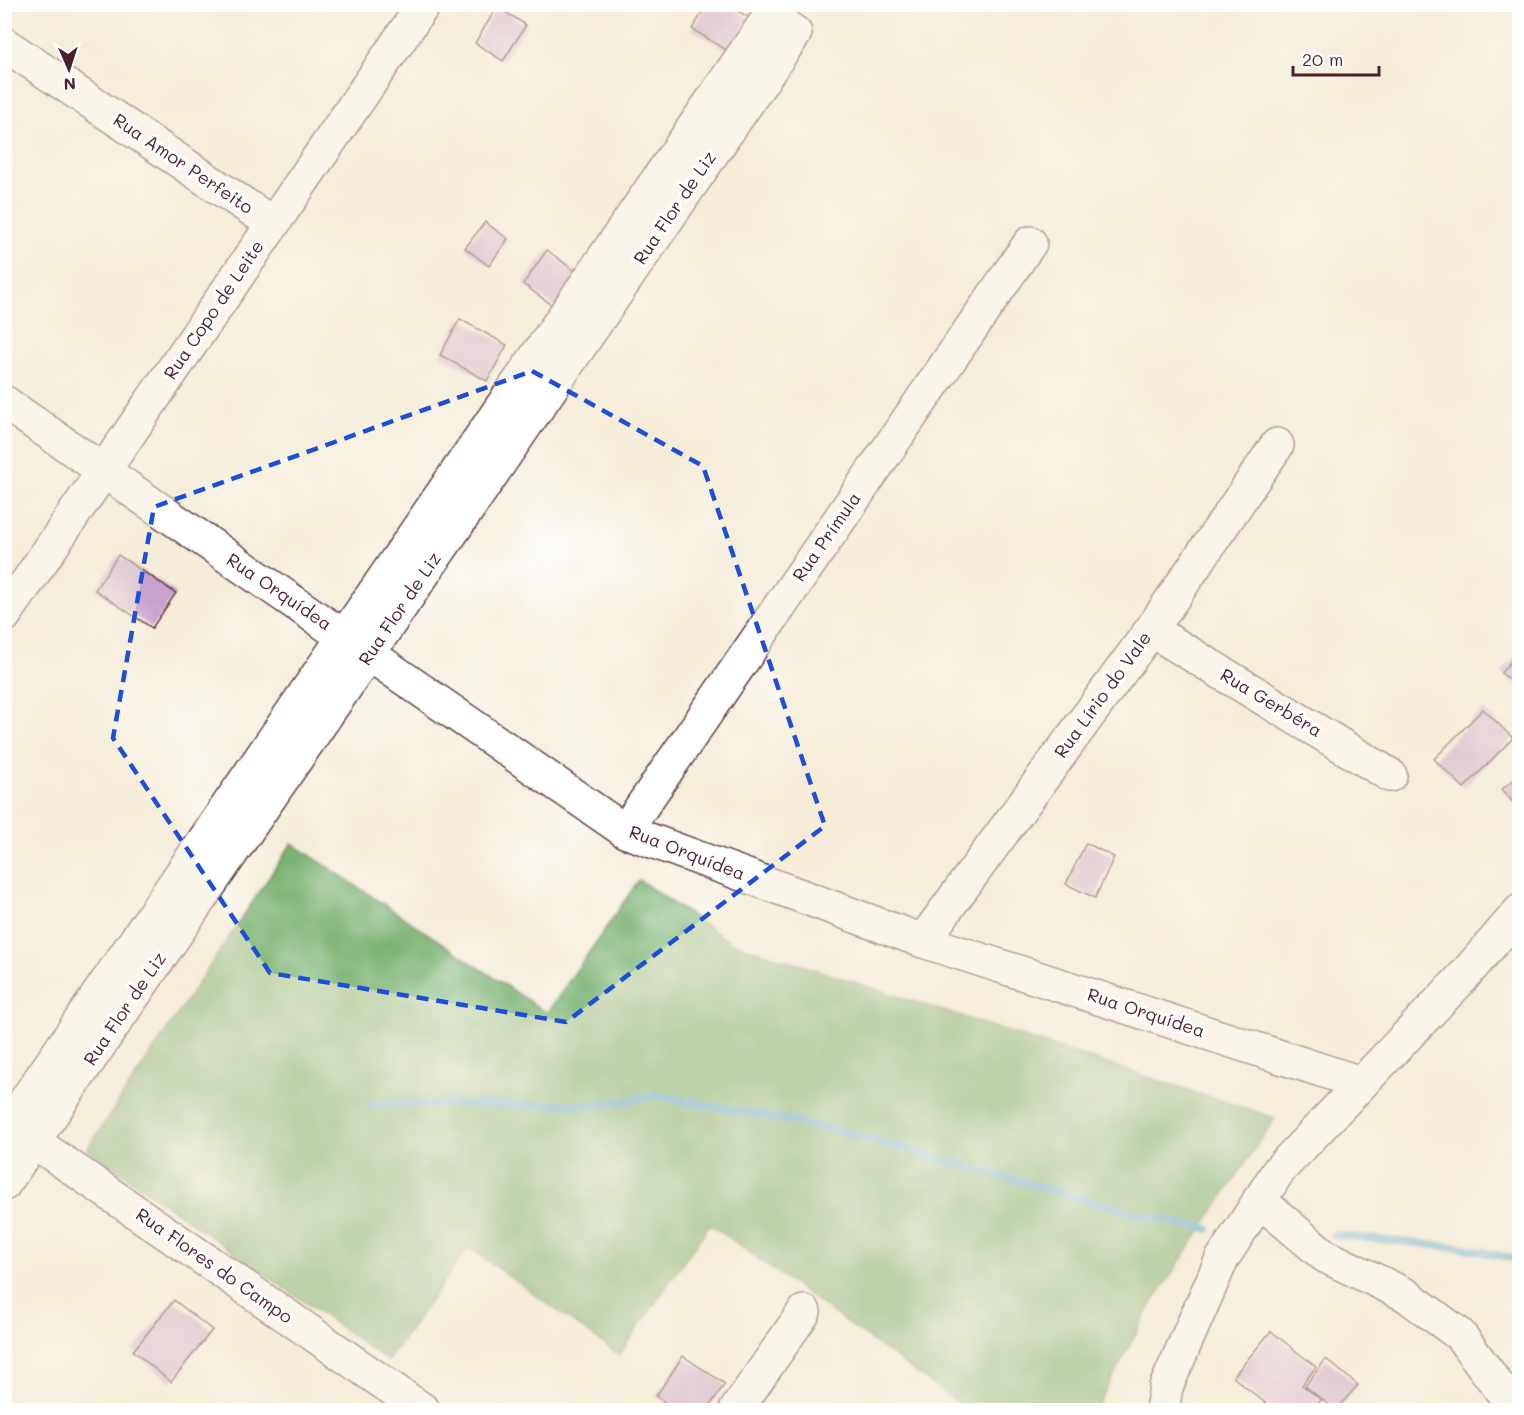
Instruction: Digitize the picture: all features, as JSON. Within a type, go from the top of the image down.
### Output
[{"type":"street","name":"Rua Copo de Leite","points":[[4,616],[424,4]]},
{"type":"street","name":"Rua Flor de Liz","points":[[4,1184],[13,1130],[357,645],[783,25]]},
{"type":"street","name":"Rua Amor Perfeito","points":[[4,44],[272,223]]},
{"type":"street","name":"Rua Prímula","points":[[625,831],[1030,243]]},
{"type":"street","name":"Rua Orquídea","points":[[4,402],[625,831],[923,941],[1361,1083]]},
{"type":"street","name":"Rua Lírio do Vale","points":[[923,941],[1151,630],[1277,445]]},
{"type":"street","name":"Rua Gerbéra","points":[[1151,630],[1390,776]]},
{"type":"street","points":[[1162,1410],[1166,1387],[1222,1259],[1279,1170],[1463,977],[1520,911]]},
{"type":"street","name":"Rua Flores do Campo","points":[[13,1130],[423,1410]]},
{"type":"street","points":[[1259,1200],[1325,1256],[1406,1294],[1460,1335],[1516,1410]]},
{"type":"street","points":[[736,1410],[804,1312]]},
{"type":"highlighted area","points":[[532,371],[703,466],[825,826],[566,1022],[270,973],[113,738],[154,507]]},
{"type":"green space","points":[[292,843],[547,1013],[639,880],[730,942],[1275,1118],[1153,1302],[1095,1410],[968,1410],[710,1224],[619,1355],[468,1247],[388,1361],[87,1149]]},
{"type":"building","points":[[707,5],[727,5],[752,19],[731,53],[692,29]]},
{"type":"building","points":[[497,7],[526,25],[503,61],[475,43]]},
{"type":"building","points":[[485,222],[508,239],[489,266],[465,248]]},
{"type":"building","points":[[547,250],[584,278],[560,311],[523,284]]},
{"type":"building","points":[[460,319],[507,345],[487,381],[440,355]]},
{"type":"building","points":[[118,555],[176,593],[152,628],[95,590]]},
{"type":"building","points":[[1520,650],[1520,687],[1501,673]]},
{"type":"building","points":[[1483,709],[1513,738],[1464,788],[1434,759]]},
{"type":"building","points":[[1520,775],[1520,811],[1502,789]]},
{"type":"building","points":[[1086,843],[1114,857],[1095,898],[1066,884]]},
{"type":"building","points":[[174,1300],[212,1330],[171,1382],[133,1351]]},
{"type":"building","points":[[1271,1331],[1316,1367],[1302,1385],[1321,1400],[1313,1410],[1274,1410],[1233,1377]]},
{"type":"building","points":[[683,1356],[725,1384],[707,1410],[677,1410],[656,1396]]},
{"type":"building","points":[[1326,1359],[1358,1385],[1336,1410],[1305,1386]]},
{"type":"waterway","points":[[369,1104],[595,1105],[657,1096],[837,1130],[1144,1216],[1208,1229]]},
{"type":"waterway","points":[[1334,1235],[1465,1248],[1520,1260]]}]
